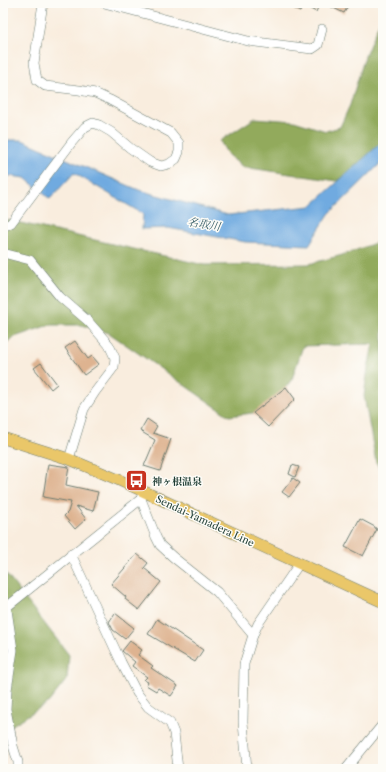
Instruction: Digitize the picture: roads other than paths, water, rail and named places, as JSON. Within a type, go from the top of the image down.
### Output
[{"type":"main road","name":"Sendai-Yamadera Line","points":[[3,438],[69,459],[119,480],[142,496],[383,602]]},
{"type":"street","points":[[3,227],[12,223],[72,142],[85,127],[93,123],[111,132],[150,162],[161,166],[169,164],[176,159],[179,152],[179,143],[171,133],[110,100],[95,93],[45,86],[37,80],[34,64],[43,3]]},
{"type":"street","points":[[104,3],[248,41],[284,46],[312,49],[318,45],[322,30]]},
{"type":"street","points":[[3,253],[30,260],[60,297],[88,321],[109,345],[116,358],[112,371],[95,392],[84,409],[69,459]]},
{"type":"street","points":[[18,769],[18,762],[13,746],[6,709],[7,690],[13,650],[7,610],[8,606],[142,496],[160,545],[217,592],[253,635]]},
{"type":"street","points":[[72,554],[120,662],[137,693],[148,707],[170,723],[174,733],[178,769]]},
{"type":"street","points":[[247,769],[243,722],[244,664],[258,624],[299,564]]},
{"type":"street","points":[[346,769],[383,724]]},
{"type":"water","name":"名取川","points":[[3,140],[22,140],[139,190],[228,215],[311,206],[383,141],[383,161],[329,214],[309,245],[245,242],[168,228],[142,229],[143,214],[74,173],[50,199],[25,178],[3,175]]},
{"type":"place","name":"神ヶ根温泉","points":[[137,481]]}]
